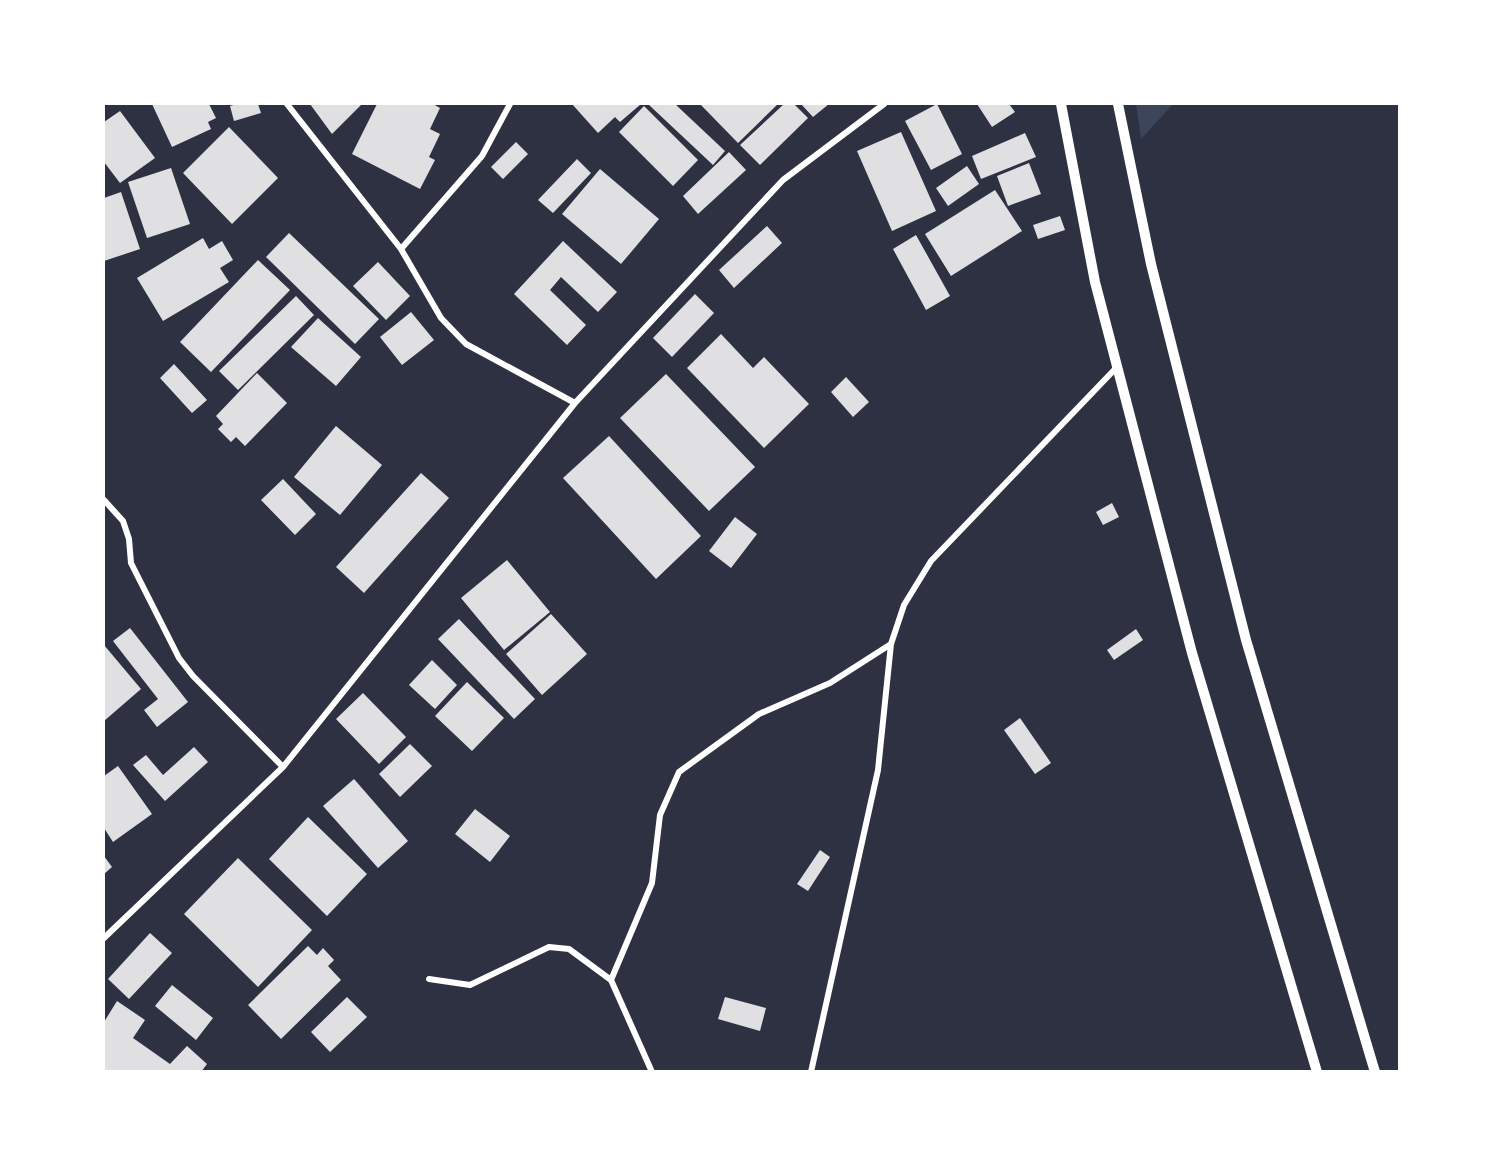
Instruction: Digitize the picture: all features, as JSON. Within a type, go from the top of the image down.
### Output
[{"type":"street","points":[[287,104],[401,249],[441,318],[466,344],[575,403]]},
{"type":"street","points":[[401,249],[482,156],[510,104]]},
{"type":"street","points":[[104,939],[283,767],[575,403],[783,180],[884,104]]},
{"type":"street","points":[[1061,104],[1095,282],[1192,653],[1317,1071]]},
{"type":"street","points":[[1118,104],[1151,264],[1243,629],[1375,1071]]},
{"type":"street","points":[[811,1071],[878,770],[891,644],[904,605],[931,561],[1118,367]]},
{"type":"street","points":[[104,500],[123,521],[129,539],[130,563],[179,658],[193,676],[283,767]]},
{"type":"street","points":[[611,980],[652,883],[660,815],[679,772],[759,714],[830,683],[891,644]]},
{"type":"street","points":[[429,979],[470,985],[549,947],[569,949],[611,980],[652,1071]]},
{"type":"shaded area","points":[[1136,104],[1173,104],[1141,139]]},
{"type":"building","points":[[152,104],[209,104],[216,118],[208,122],[211,129],[172,147]]},
{"type":"building","points":[[258,104],[261,113],[234,121],[230,106]]},
{"type":"building","points":[[310,104],[362,104],[332,134]]},
{"type":"building","points":[[377,104],[433,104],[440,108],[430,129],[440,134],[429,157],[435,160],[420,189],[352,154]]},
{"type":"building","points":[[572,104],[641,104],[620,122],[615,117],[598,133]]},
{"type":"building","points":[[648,104],[675,104],[725,151],[713,165]]},
{"type":"building","points":[[700,104],[778,104],[738,143]]},
{"type":"building","points":[[784,104],[794,104],[808,118],[760,165],[740,145]]},
{"type":"building","points":[[801,104],[829,104],[813,117]]},
{"type":"building","points":[[937,104],[962,154],[931,170],[905,121]]},
{"type":"building","points":[[977,104],[1009,104],[1015,112],[992,127]]},
{"type":"building","points":[[644,106],[698,160],[673,186],[619,132]]},
{"type":"building","points":[[120,111],[155,158],[120,183],[104,162],[104,122]]},
{"type":"building","points":[[229,127],[278,178],[232,224],[183,173]]},
{"type":"building","points":[[901,132],[936,211],[892,231],[857,151]]},
{"type":"building","points":[[1025,133],[1036,157],[981,179],[972,156]]},
{"type":"building","points":[[516,142],[528,154],[503,179],[491,167]]},
{"type":"building","points":[[729,152],[746,170],[698,214],[683,196]]},
{"type":"building","points":[[577,159],[591,173],[553,213],[538,200]]},
{"type":"building","points":[[1029,163],[1041,194],[1008,206],[997,176]]},
{"type":"building","points":[[967,166],[979,184],[948,206],[936,188]]},
{"type":"building","points":[[171,168],[190,224],[147,238],[128,182]]},
{"type":"building","points":[[600,169],[659,219],[621,264],[562,214]]},
{"type":"building","points":[[995,190],[1022,231],[951,276],[925,234]]},
{"type":"building","points":[[121,192],[140,249],[104,261],[104,198]]},
{"type":"building","points":[[1060,216],[1065,230],[1038,239],[1033,225]]},
{"type":"building","points":[[767,226],[782,243],[734,288],[719,270]]},
{"type":"building","points":[[289,233],[379,319],[355,344],[266,257]]},
{"type":"building","points":[[916,235],[950,296],[926,310],[893,249]]},
{"type":"building","points":[[203,238],[209,249],[222,241],[233,260],[220,268],[229,282],[163,321],[137,278]]},
{"type":"building","points":[[563,241],[617,292],[598,312],[561,277],[550,290],[586,325],[567,345],[514,294]]},
{"type":"building","points":[[258,260],[290,290],[211,372],[180,342]]},
{"type":"building","points":[[378,262],[410,296],[386,320],[353,286]]},
{"type":"building","points":[[695,294],[714,313],[672,357],[653,338]]},
{"type":"building","points":[[296,296],[314,315],[238,390],[219,371]]},
{"type":"building","points":[[411,312],[434,340],[402,365],[380,337]]},
{"type":"building","points":[[318,318],[361,357],[336,386],[291,347]]},
{"type":"building","points":[[721,334],[753,368],[764,357],[809,404],[764,448],[687,368]]},
{"type":"building","points":[[174,364],[207,400],[192,413],[160,378]]},
{"type":"building","points":[[257,373],[287,403],[245,446],[236,437],[231,442],[218,429],[223,424],[216,416]]},
{"type":"building","points":[[666,374],[755,467],[709,511],[620,418]]},
{"type":"building","points":[[846,377],[869,402],[853,417],[831,392]]},
{"type":"building","points":[[336,426],[382,465],[340,515],[294,477]]},
{"type":"building","points":[[609,436],[701,536],[656,579],[563,478]]},
{"type":"building","points":[[421,473],[449,498],[364,593],[336,567]]},
{"type":"building","points":[[283,479],[316,514],[295,535],[261,500]]},
{"type":"building","points":[[1112,503],[1119,517],[1103,525],[1096,512]]},
{"type":"building","points":[[735,517],[757,534],[731,568],[709,551]]},
{"type":"building","points":[[507,560],[550,612],[504,650],[461,598]]},
{"type":"building","points":[[551,614],[587,654],[542,695],[506,654]]},
{"type":"building","points":[[459,619],[535,699],[514,719],[438,639]]},
{"type":"building","points":[[130,628],[188,702],[157,727],[144,710],[158,699],[113,641]]},
{"type":"building","points":[[1136,629],[1143,640],[1114,660],[1107,650]]},
{"type":"building","points":[[104,645],[141,689],[104,721]]},
{"type":"building","points":[[432,660],[457,685],[435,709],[409,685]]},
{"type":"building","points":[[467,682],[504,718],[472,751],[435,716]]},
{"type":"building","points":[[363,693],[406,737],[379,764],[336,719]]},
{"type":"building","points":[[1020,718],[1051,763],[1035,774],[1004,730]]},
{"type":"building","points":[[410,744],[432,766],[400,797],[379,774]]},
{"type":"building","points":[[194,747],[208,762],[165,801],[133,765],[146,755],[163,775]]},
{"type":"building","points":[[118,766],[152,814],[113,842],[104,828],[104,776]]},
{"type":"building","points":[[354,779],[408,841],[378,868],[323,806]]},
{"type":"building","points":[[475,809],[510,836],[490,862],[455,834]]},
{"type":"building","points":[[308,817],[367,874],[327,916],[269,859]]},
{"type":"building","points":[[820,850],[830,857],[808,891],[797,884]]},
{"type":"building","points":[[104,856],[112,867],[104,874]]},
{"type":"building","points":[[238,858],[312,930],[258,987],[184,914]]},
{"type":"building","points":[[150,933],[172,953],[129,999],[108,979]]},
{"type":"building","points":[[308,946],[317,955],[323,948],[334,960],[328,966],[341,980],[281,1039],[248,1005]]},
{"type":"building","points":[[172,985],[213,1018],[196,1040],[155,1006]]},
{"type":"building","points":[[347,997],[367,1017],[330,1052],[311,1032]]},
{"type":"building","points":[[725,997],[766,1008],[760,1031],[718,1019]]},
{"type":"building","points":[[117,1001],[145,1020],[133,1038],[170,1064],[187,1046],[207,1064],[201,1072],[104,1072],[104,1022]]}]
